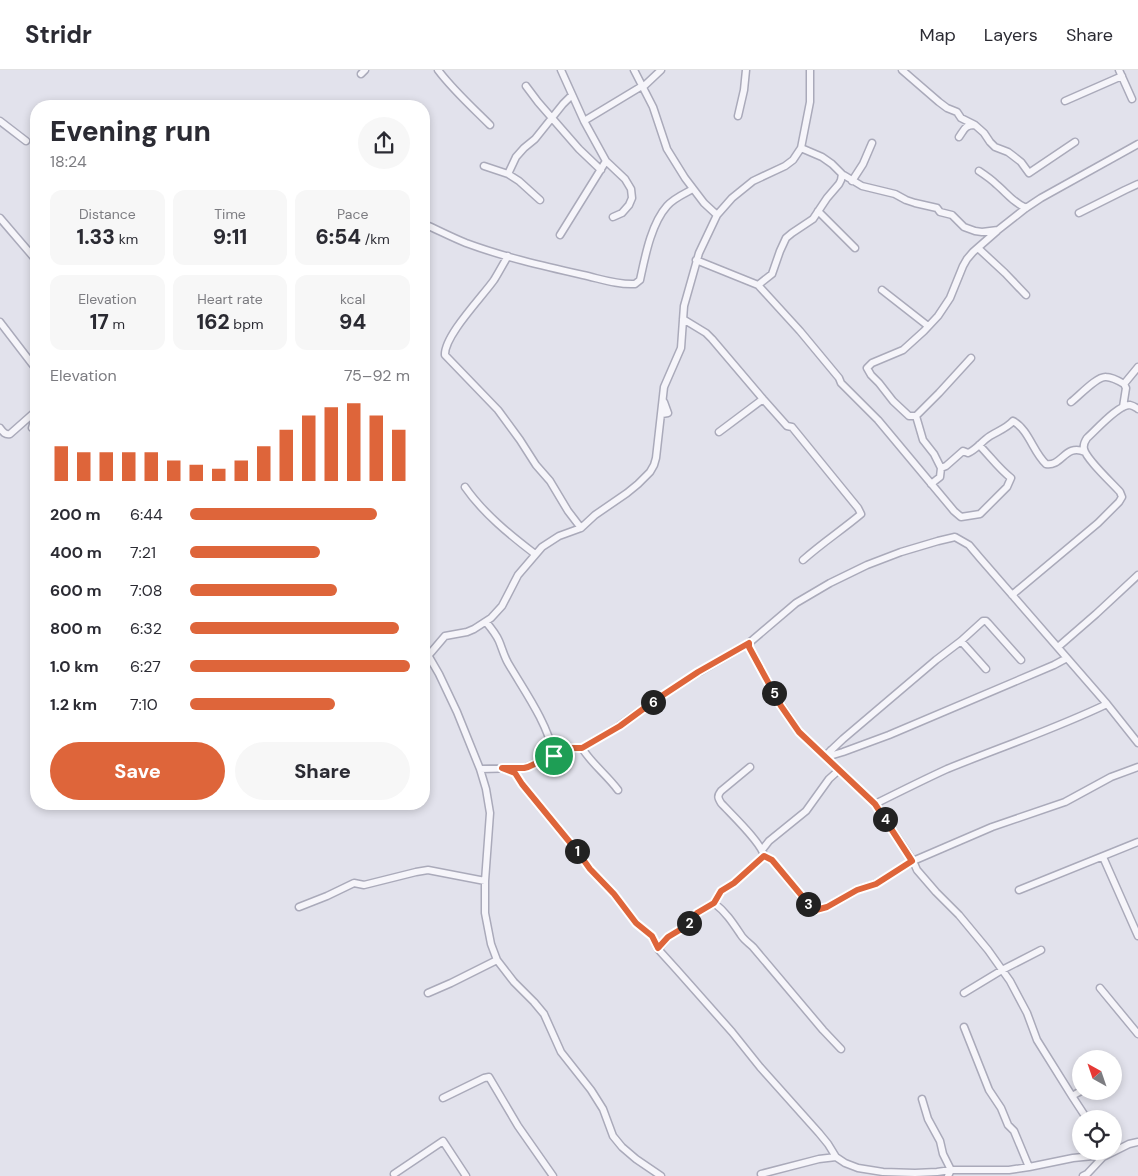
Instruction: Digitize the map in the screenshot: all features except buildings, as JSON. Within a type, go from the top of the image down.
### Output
[{"type":"street","points":[[438,70],[466,102],[490,124]]},
{"type":"street","points":[[560,70],[584,121],[606,161],[625,179],[631,189],[632,198],[629,205],[622,213],[613,217]]},
{"type":"street","points":[[634,70],[653,107],[667,149],[693,189],[717,215]]},
{"type":"street","points":[[584,121],[643,86],[661,70]]},
{"type":"street","points":[[738,116],[746,70]]},
{"type":"street","points":[[430,649],[445,636],[467,632],[491,618],[502,606],[518,575],[542,547],[549,541],[581,528],[595,515],[638,484],[650,472],[656,458],[662,414],[668,413],[663,401],[664,387],[680,348],[684,306],[696,260],[717,215],[732,198],[753,181],[785,166],[801,148],[810,102],[810,70]]},
{"type":"street","points":[[902,70],[939,102],[957,112],[961,118],[984,133],[992,145],[1012,155],[1029,173],[1075,142]]},
{"type":"street","points":[[1065,101],[1120,73],[1132,100]]},
{"type":"street","points":[[526,86],[579,149],[600,170]]},
{"type":"street","points":[[508,174],[516,157],[535,139],[572,95]]},
{"type":"street","points":[[0,121],[26,141]]},
{"type":"street","points":[[959,137],[964,128],[970,125],[975,126]]},
{"type":"street","points":[[852,180],[863,164],[872,143]]},
{"type":"street","points":[[971,358],[916,416],[909,416],[893,401],[870,375],[867,368],[872,363],[903,350],[938,316],[950,298],[967,259],[998,230],[1026,208],[1138,144]]},
{"type":"street","points":[[801,148],[822,157],[842,174],[862,186],[895,194],[906,200],[936,208],[940,212],[952,215],[964,226],[976,231],[998,230]]},
{"type":"street","points":[[595,165],[606,161]]},
{"type":"street","points":[[560,234],[606,161]]},
{"type":"street","points":[[484,166],[508,174],[519,181],[540,200]]},
{"type":"street","points":[[979,171],[995,183],[1011,199],[1026,208]]},
{"type":"street","points":[[758,285],[772,274],[786,238],[813,219],[839,184],[842,174]]},
{"type":"street","points":[[1079,213],[1138,184]]},
{"type":"street","points":[[430,227],[465,242],[534,264],[624,285],[636,284],[640,280],[652,234],[662,213],[678,197],[693,189]]},
{"type":"street","points":[[818,211],[855,248]]},
{"type":"street","points":[[0,218],[30,253]]},
{"type":"street","points":[[978,248],[1026,295]]},
{"type":"street","points":[[508,256],[494,280],[451,335],[445,355],[498,410],[550,481],[581,528]]},
{"type":"street","points":[[696,260],[758,285],[839,378],[841,383],[878,420],[961,517],[980,514],[1007,487],[1011,478],[1002,471],[979,445]]},
{"type":"street","points":[[882,290],[928,326]]},
{"type":"street","points":[[683,319],[706,333],[712,339],[763,399],[788,426],[792,427],[861,514],[822,543],[803,560]]},
{"type":"street","points":[[0,322],[30,361]]},
{"type":"street","points":[[1124,384],[1138,366]]},
{"type":"street","points":[[1071,402],[1105,376],[1124,384],[1126,388],[1123,406]]},
{"type":"street","points":[[719,432],[763,399]]},
{"type":"street","points":[[1085,452],[1084,447],[1087,438],[1123,406],[1134,406],[1138,409]]},
{"type":"street","points":[[0,428],[4,433],[10,434],[30,416]]},
{"type":"street","points":[[916,416],[923,440],[934,454],[940,468],[940,477],[931,484]]},
{"type":"street","points":[[940,468],[946,466],[963,451],[972,452],[988,437],[1009,426],[1013,421],[1022,428],[1041,460],[1046,464],[1053,464],[1072,450],[1079,449],[1085,452],[1120,492],[1122,497],[1119,502],[1098,523],[1012,595]]},
{"type":"street","points":[[465,487],[500,526],[536,554]]},
{"type":"street","points":[[480,768],[524,768],[572,748],[582,748],[620,726],[698,672],[749,643],[796,603],[830,583],[867,565],[901,552],[955,537],[969,546],[1107,704],[1138,743]]},
{"type":"street","points":[[1058,647],[1138,575]]},
{"type":"street","points":[[825,756],[983,621],[986,621],[1020,660]]},
{"type":"street","points":[[486,622],[499,641],[507,661],[546,730],[554,756]]},
{"type":"street","points":[[961,641],[986,669]]},
{"type":"street","points":[[749,643],[749,647],[781,706],[799,732],[875,804],[917,870],[959,915],[988,950],[1019,997],[1037,1040],[1072,1096]]},
{"type":"street","points":[[832,750],[833,755],[862,745],[1067,658]]},
{"type":"street","points":[[430,659],[457,712],[480,768],[486,789],[490,813],[484,881],[485,913],[491,944],[497,960],[514,982],[544,1014],[561,1052],[591,1090],[603,1109],[613,1136],[636,1159],[661,1176]]},
{"type":"street","points":[[875,804],[937,774],[1075,720],[1107,704]]},
{"type":"street","points":[[582,748],[586,755],[618,790]]},
{"type":"street","points":[[750,767],[721,791],[718,794],[718,798],[753,838],[763,853],[772,860],[812,908],[816,910],[827,907],[857,890],[876,884],[912,861],[998,825],[1065,802],[1110,777],[1138,767]]},
{"type":"street","points":[[502,768],[515,773],[590,869],[614,894],[636,923],[652,936],[658,948],[732,1032],[760,1067],[820,1133],[836,1157],[858,1168],[883,1172],[939,1174],[1029,1168],[1072,1158]]},
{"type":"street","points":[[658,948],[668,937],[688,925],[697,913],[714,903],[721,891],[734,883],[763,853],[769,841],[806,811],[829,779],[839,770]]},
{"type":"street","points":[[1019,890],[1138,842]]},
{"type":"street","points":[[1103,857],[1138,936]]},
{"type":"street","points":[[299,906],[354,883],[364,885],[428,870],[484,881]]},
{"type":"street","points":[[714,903],[728,916],[742,936],[841,1049]]},
{"type":"street","points":[[964,993],[1002,970],[1041,950]]},
{"type":"street","points":[[428,993],[497,960]]},
{"type":"street","points":[[1100,988],[1138,1034]]},
{"type":"street","points":[[964,1027],[989,1090],[1001,1108],[1008,1125],[1014,1131],[1029,1168]]},
{"type":"street","points":[[443,1098],[489,1077],[518,1126],[553,1176]]},
{"type":"street","points":[[922,1099],[928,1119],[940,1141],[950,1173]]},
{"type":"street","points":[[394,1174],[443,1141],[466,1176]]},
{"type":"street","points":[[1122,1147],[1138,1142]]},
{"type":"street","points":[[761,1174],[819,1158],[836,1157]]},
{"type":"street","points":[[1083,1176],[1100,1160]]},
{"type":"route","points":[[749,643],[749,647],[781,706],[799,732],[875,804],[912,861],[876,884],[857,890],[827,907],[816,910],[812,908],[772,860],[764,856],[734,883],[721,891],[714,903],[697,913],[688,925],[668,937],[658,948],[652,936],[636,923],[614,894],[590,869],[515,773],[502,768],[524,768],[554,756],[572,748],[582,748],[620,726],[698,672],[749,643]]}]
